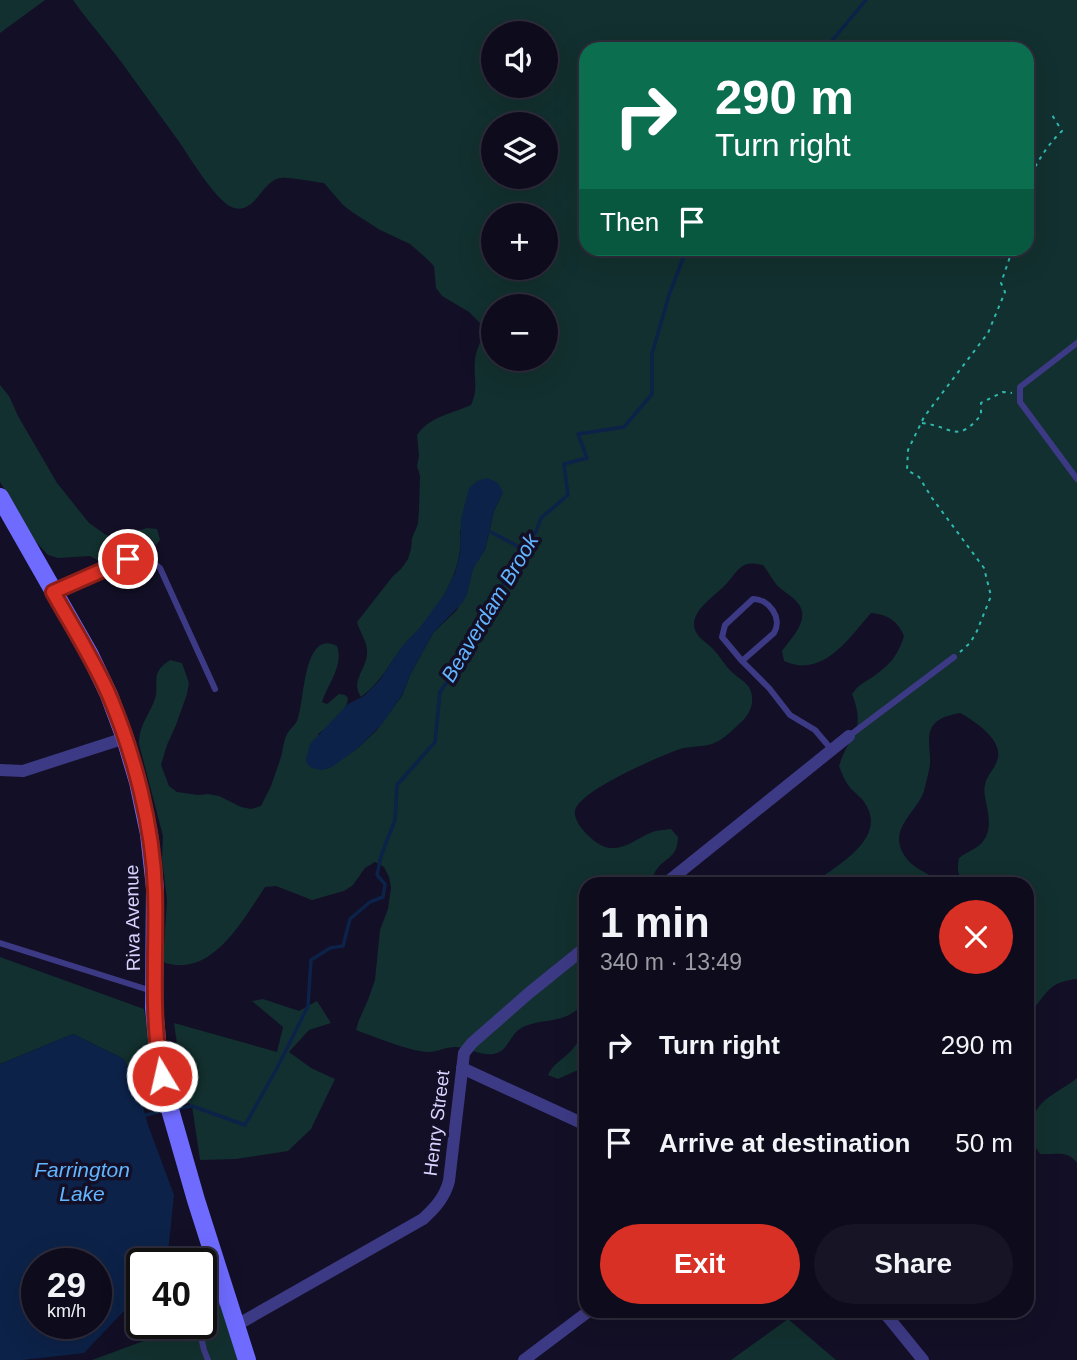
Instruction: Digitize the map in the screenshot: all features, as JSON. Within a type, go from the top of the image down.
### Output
[{"type":"street","name":"Riva Avenue","points":[[0,497],[109,695],[138,782],[149,834],[155,888],[154,992],[159,1060],[170,1110],[226,1299],[247,1360]]},
{"type":"street","points":[[674,877],[849,736]]},
{"type":"street","points":[[0,770],[23,771],[125,738]]},
{"type":"street","name":"Henry Street","points":[[235,1326],[423,1219],[432,1210],[447,1190],[449,1181],[464,1053],[472,1042],[528,993],[579,953]]},
{"type":"street","points":[[462,1068],[579,1122]]},
{"type":"street","points":[[524,1360],[580,1318]]},
{"type":"street","points":[[889,1318],[923,1360]]},
{"type":"lane","points":[[1077,343],[1020,387],[1020,402],[1077,479]]},
{"type":"lane","points":[[53,592],[128,559],[150,560],[160,568],[215,689]]},
{"type":"lane","points":[[742,661],[774,633],[778,626],[774,612],[759,599],[753,599],[723,628],[724,640],[742,661],[769,688],[790,715],[815,730],[832,750]]},
{"type":"lane","points":[[849,736],[954,657]]},
{"type":"lane","points":[[0,943],[154,992]]},
{"type":"lane","points":[[217,1303],[226,1299]]},
{"type":"lane","points":[[202,1339],[208,1360]]},
{"type":"path","points":[[1034,169],[1051,142],[1062,131],[1052,114]]},
{"type":"path","points":[[954,657],[970,643],[991,596],[984,568],[919,477],[907,470],[908,450],[924,417],[988,333],[1006,292],[1001,283],[1010,256]]},
{"type":"path","points":[[921,423],[958,433],[970,428],[981,415],[981,403],[1003,392],[1020,393]]},
{"type":"green space","points":[[0,0],[45,0],[0,33]]},
{"type":"green space","points":[[73,0],[1077,0],[1077,979],[1052,987],[1034,1008],[1034,877],[959,875],[959,858],[982,843],[987,834],[989,818],[984,788],[998,754],[997,746],[987,732],[960,713],[941,719],[930,731],[930,764],[924,791],[900,833],[901,849],[909,862],[934,877],[822,877],[857,850],[870,827],[870,815],[864,802],[847,784],[839,766],[857,725],[858,717],[852,694],[889,663],[904,636],[899,626],[891,619],[871,613],[844,644],[823,660],[811,665],[784,661],[782,651],[799,628],[801,608],[776,584],[763,565],[751,563],[739,569],[703,606],[694,623],[700,637],[749,687],[752,703],[745,717],[715,743],[680,749],[604,784],[580,803],[575,811],[576,819],[583,830],[595,842],[606,847],[621,847],[660,830],[671,829],[678,837],[673,854],[659,867],[654,877],[579,877],[579,1008],[571,1014],[522,1028],[502,1051],[492,1054],[455,1047],[431,1052],[420,1051],[356,1030],[375,980],[380,930],[388,909],[391,888],[384,867],[375,862],[365,868],[353,885],[344,891],[312,900],[276,886],[265,887],[236,930],[211,955],[196,963],[180,965],[163,962],[167,900],[162,859],[163,836],[139,744],[141,730],[156,695],[159,670],[170,660],[182,663],[189,683],[161,765],[169,786],[177,792],[219,796],[251,809],[261,806],[271,786],[288,732],[297,721],[311,658],[317,648],[326,643],[337,646],[339,653],[337,667],[322,702],[327,704],[339,694],[348,698],[341,714],[318,734],[327,769],[358,748],[376,731],[402,696],[433,633],[457,610],[475,564],[485,550],[494,511],[503,492],[460,531],[459,558],[444,595],[378,680],[361,697],[357,686],[367,650],[357,622],[408,559],[418,524],[420,476],[417,466],[417,435],[435,420],[471,405],[475,388],[476,356],[481,339],[481,371],[558,371],[558,294],[481,294],[481,324],[469,312],[442,296],[436,288],[434,266],[426,258],[410,244],[380,230],[352,212],[324,183],[281,178],[269,184],[248,206],[242,209],[234,208],[227,205],[205,180]]},
{"type":"green space","points":[[0,385],[9,396],[57,483],[89,523],[106,535],[116,537],[147,528],[157,529],[160,540],[129,572],[118,571],[90,556],[58,558],[48,555],[26,531],[0,482]]},
{"type":"green space","points":[[0,957],[144,1009],[155,1097],[141,1100],[124,1059],[73,1034],[0,1064]]},
{"type":"green space","points":[[263,999],[299,1011],[317,1001],[331,1023],[309,1030],[289,1052],[311,1068],[335,1079],[311,1129],[288,1151],[236,1159],[200,1160],[192,1106],[185,1100],[174,1023],[277,1052],[283,1027],[252,1001]]},
{"type":"green space","points":[[579,1041],[579,1069],[558,1079],[548,1075],[555,1065]]},
{"type":"green space","points":[[1077,1078],[1077,1163],[1070,1156],[1040,1154],[1036,1148],[1034,1116],[1047,1098]]},
{"type":"green space","points":[[217,1293],[243,1360],[92,1360],[149,1339],[217,1339]]},
{"type":"green space","points":[[788,1319],[836,1360],[731,1360]]},
{"type":"water","points":[[488,478],[498,483],[503,492],[494,511],[485,550],[473,569],[463,602],[433,633],[402,695],[383,723],[358,748],[332,767],[322,770],[312,768],[306,759],[310,744],[348,704],[364,696],[379,681],[403,645],[419,629],[445,593],[455,573],[460,553],[461,519],[469,488],[477,481]]},
{"type":"water","name":"Farrington Lake","points":[[73,1034],[124,1059],[174,1195],[169,1248],[126,1248],[126,1309],[112,1324],[112,1248],[21,1248],[21,1339],[97,1339],[84,1353],[0,1360],[0,1064]]},
{"type":"waterway","name":"Beaverdam Brook","points":[[831,42],[866,0]]},
{"type":"waterway","name":"Beaverdam Brook","points":[[174,1109],[192,1106],[245,1125],[308,1006],[311,960],[330,948],[343,946],[350,919],[370,902],[383,897],[385,884],[377,875],[381,856],[395,820],[397,785],[435,742],[440,692],[471,648],[521,548],[536,532],[541,518],[568,495],[564,464],[587,458],[578,434],[624,427],[652,394],[652,354],[669,295],[684,256]]},
{"type":"waterway","points":[[489,531],[521,548]]},
{"type":"waterway","name":"Beaverdam Brook","points":[[145,1115],[163,1111]]},
{"type":"route","points":[[128,559],[53,592],[109,695],[138,782],[149,834],[155,888],[154,1008],[162,1076]]}]
